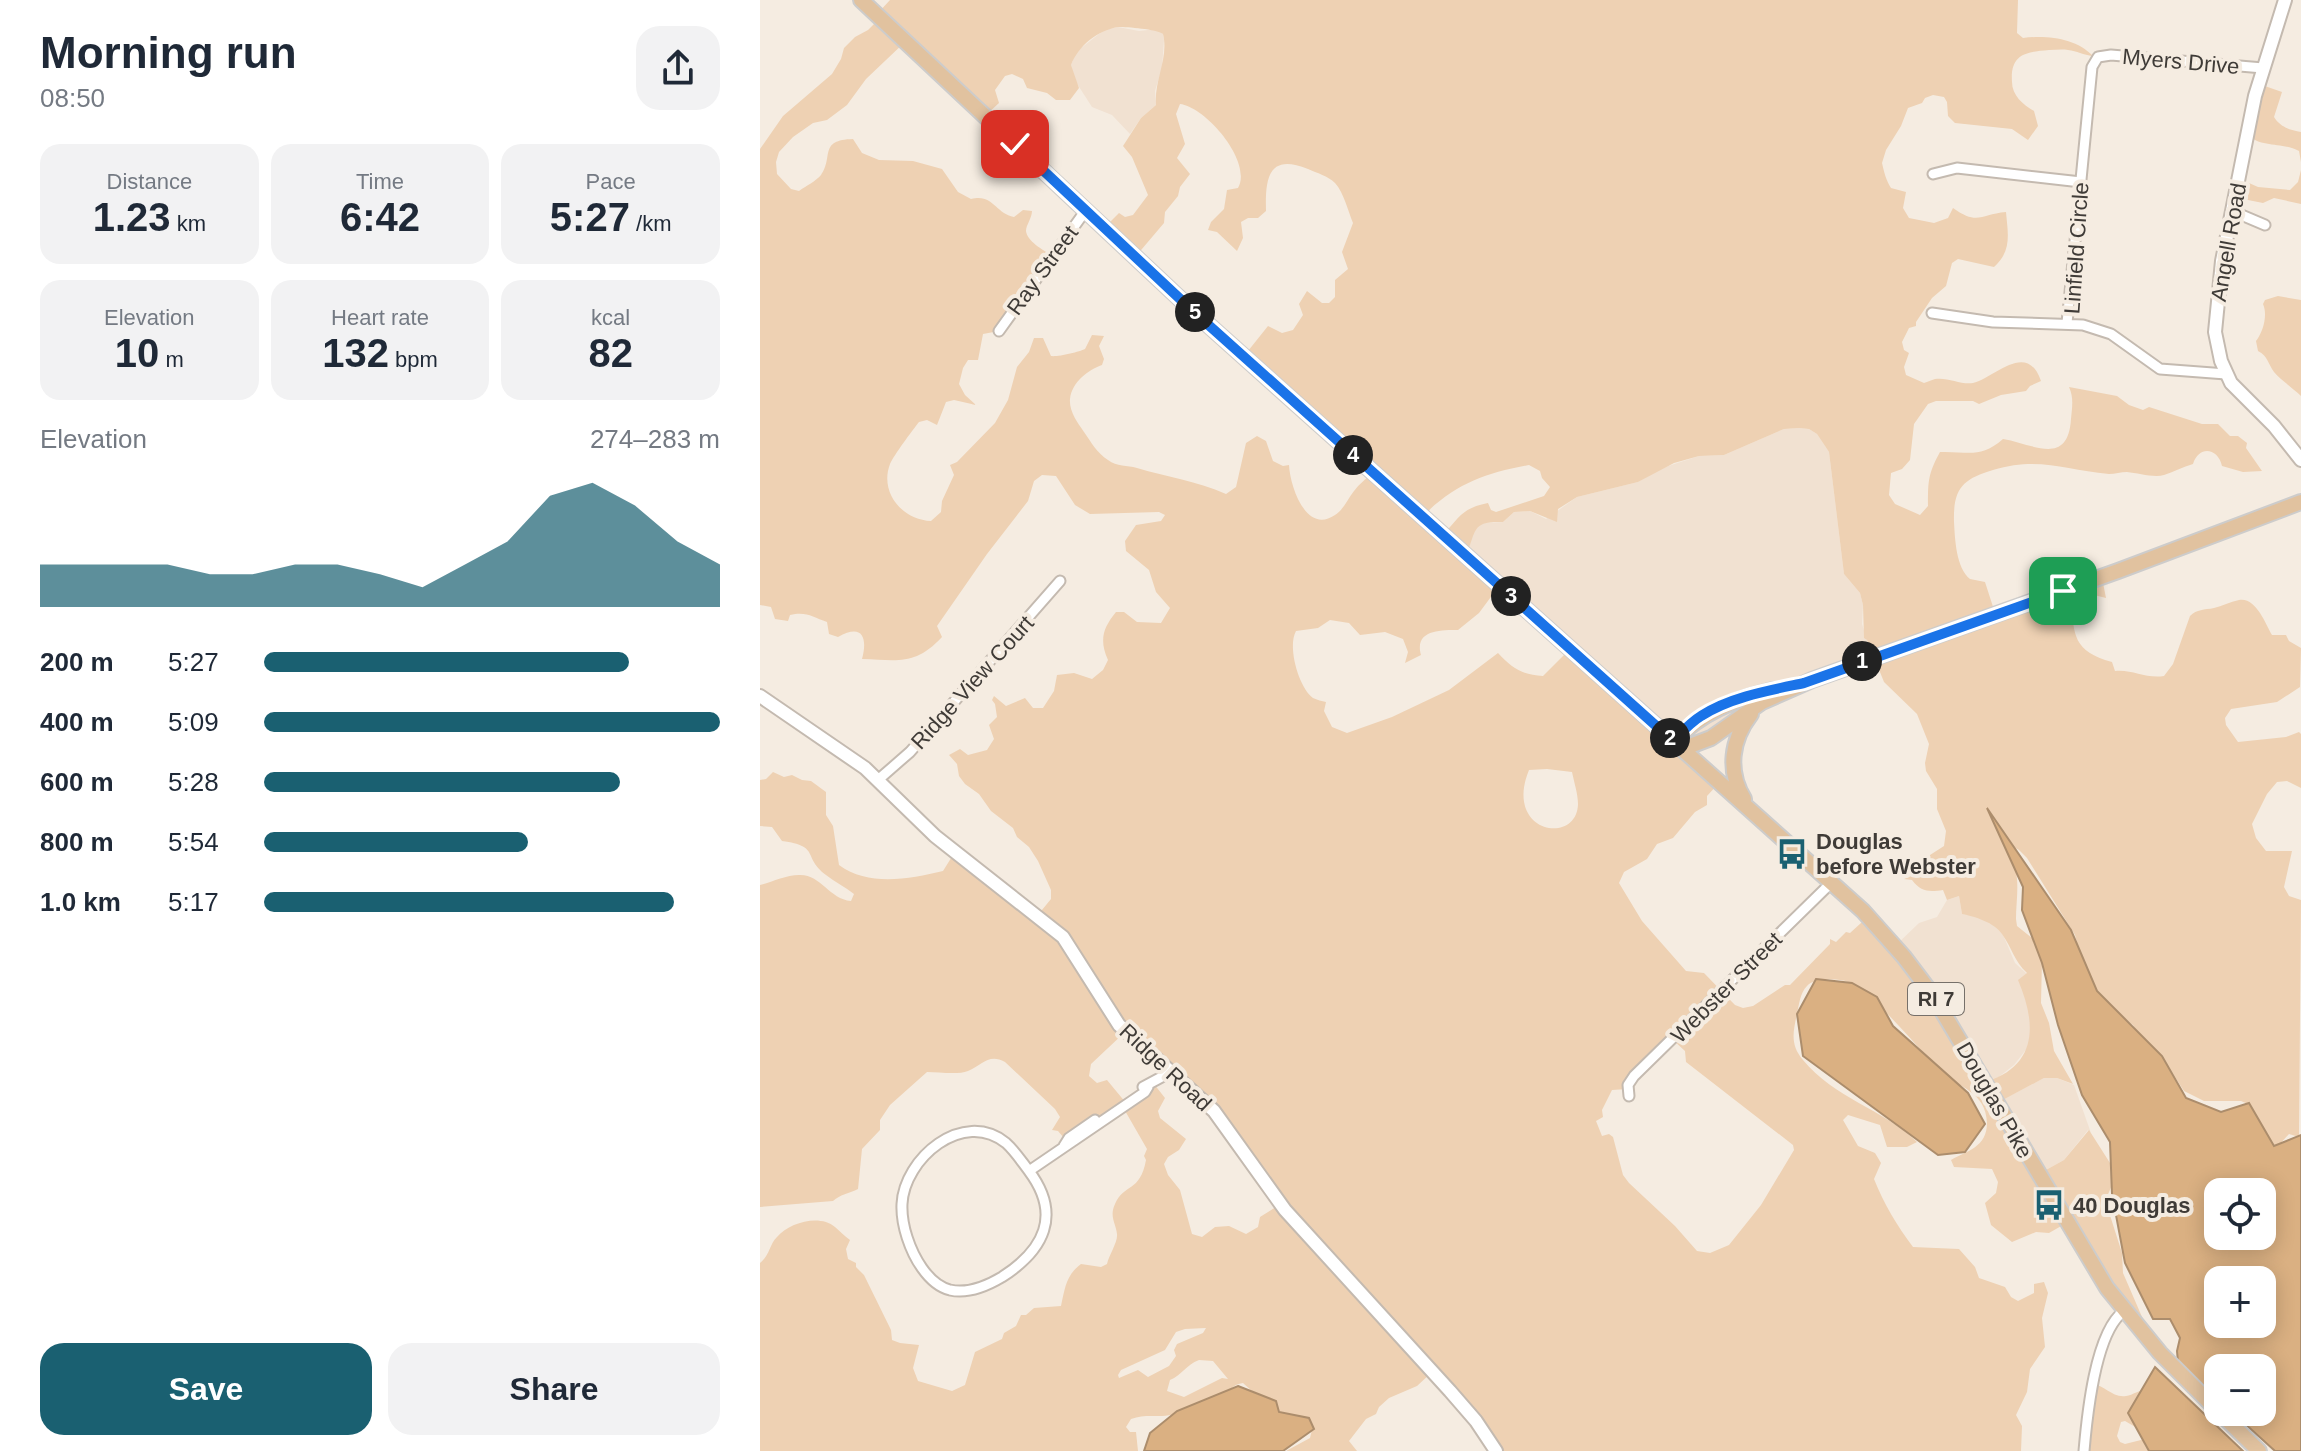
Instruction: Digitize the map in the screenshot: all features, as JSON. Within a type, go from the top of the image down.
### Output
[{"type":"main road","name":"Douglas Pike","points":[[861,0],[1204,321],[1832,882],[1893,944],[1932,994],[2087,1257],[2124,1311],[2204,1398]]},
{"type":"main road","points":[[1677,745],[1711,738],[1762,702],[1804,683],[2301,502]]},
{"type":"main road","points":[[1677,745],[1700,716],[1711,710],[1764,692],[1804,683]]},
{"type":"main road","points":[[1757,815],[1737,787],[1733,754],[1746,721],[1762,702]]},
{"type":"main road","name":"Douglas Pike","points":[[2233,1426],[2259,1451]]},
{"type":"street","name":"Angell Road","points":[[2285,0],[2263,68],[2232,211],[2215,316],[2218,349],[2226,374],[2238,393],[2274,426],[2301,460]]},
{"type":"street","name":"Myers Drive","points":[[2100,56],[2126,55],[2263,68]]},
{"type":"street","name":"Linfield Circle","points":[[2100,56],[2092,67],[2067,323],[2111,334],[2160,369],[2226,374]]},
{"type":"street","points":[[1933,174],[1957,168],[2081,182]]},
{"type":"street","name":"Ray Street","points":[[999,331],[1086,210]]},
{"type":"street","points":[[2232,211],[2265,225]]},
{"type":"street","points":[[1932,313],[1993,322],[2067,323]]},
{"type":"street","name":"Ridge View Court","points":[[879,779],[910,752],[1060,581]]},
{"type":"street","name":"Ridge Road","points":[[760,696],[838,747],[879,779],[921,825],[1063,937],[1119,1025],[1214,1111],[1285,1210],[1450,1391],[1496,1451]]},
{"type":"street","name":"Webster Street","points":[[1629,1096],[1628,1085],[1634,1076],[1832,882]]},
{"type":"street","points":[[1029,1171],[1171,1072]]},
{"type":"street","points":[[984,1133],[1007,1143],[1029,1171],[1040,1186],[1046,1213],[1042,1237],[1034,1251],[1022,1263],[987,1286],[951,1290],[935,1283],[921,1266],[910,1244],[901,1206],[904,1189],[936,1144],[950,1134],[984,1133]]},
{"type":"street","points":[[2084,1451],[2103,1342],[2113,1320],[2124,1311]]},
{"type":"shaded area","points":[[890,0],[2018,0],[2017,33],[2023,38],[2061,39],[2078,45],[2093,56],[2068,50],[2049,50],[2027,53],[2017,60],[2012,72],[2014,91],[2022,103],[2034,111],[2038,126],[2028,140],[2012,129],[1955,123],[1948,116],[1944,97],[1933,95],[1908,108],[1886,150],[1882,163],[1885,176],[1891,188],[1906,192],[1903,208],[1909,218],[1934,223],[1948,218],[1953,208],[1974,218],[2006,212],[2008,228],[2004,255],[1994,267],[1958,259],[1952,263],[1946,286],[1932,298],[1916,326],[1909,328],[1902,342],[1904,350],[1909,353],[1904,367],[1906,375],[1924,383],[1940,379],[1973,383],[2019,362],[2035,369],[2041,381],[2026,391],[2001,395],[1979,404],[1973,401],[1936,401],[1928,404],[1914,424],[1910,460],[1902,469],[1891,473],[1889,495],[1895,504],[1920,515],[1928,506],[1930,478],[1940,452],[1980,452],[2003,439],[2037,448],[2056,448],[2068,434],[2072,403],[2069,387],[2117,396],[2143,410],[2149,407],[2202,424],[2218,424],[2230,436],[2238,436],[2247,443],[2246,448],[2262,471],[2243,472],[2222,466],[2217,455],[2208,451],[2200,454],[2193,464],[2160,476],[2127,472],[2109,474],[2024,464],[1974,477],[1962,487],[1955,501],[1959,561],[1970,579],[1985,582],[1995,613],[2102,578],[2106,598],[2082,592],[2071,600],[2073,623],[2083,647],[2099,658],[2112,662],[2115,671],[2164,676],[2173,664],[2190,616],[2239,600],[2245,600],[2255,607],[2272,635],[2286,635],[2289,641],[2301,648],[2300,687],[2277,702],[2231,709],[2225,718],[2226,725],[2238,742],[2301,734],[2301,788],[2287,781],[2277,782],[2267,794],[2252,824],[2256,838],[2266,851],[2292,851],[2284,887],[2289,896],[2301,900],[2299,1137],[2289,1134],[2278,1146],[2271,1145],[2248,1104],[2241,1101],[2204,1101],[2184,1091],[2160,1054],[2087,981],[2075,935],[2027,858],[2005,842],[2017,878],[2017,926],[2032,938],[2042,960],[2041,1003],[2049,1023],[2054,1051],[2073,1084],[2057,1078],[2044,1078],[1997,1103],[2044,1171],[2064,1160],[2089,1130],[2110,1163],[2112,1185],[2106,1199],[2122,1253],[2123,1273],[2152,1340],[2063,1225],[2049,1233],[2036,1232],[2012,1242],[1991,1225],[1985,1203],[1996,1193],[1998,1182],[1992,1169],[1954,1167],[1951,1160],[1975,1147],[1984,1138],[1987,1123],[1982,1104],[1970,1091],[1941,1071],[1896,1022],[1859,988],[1848,982],[1826,980],[1810,983],[1803,992],[1794,1044],[1815,1073],[1917,1142],[1907,1147],[1887,1147],[1880,1125],[1848,1115],[1843,1120],[1858,1146],[1875,1153],[1881,1163],[1874,1179],[1907,1239],[1913,1247],[1959,1249],[1975,1267],[1979,1278],[2005,1287],[2011,1297],[2018,1301],[2034,1293],[2034,1284],[2044,1282],[2048,1293],[2042,1318],[2045,1347],[2030,1369],[2027,1392],[2016,1415],[2022,1426],[2021,1451],[1495,1451],[1431,1373],[1417,1386],[1389,1398],[1376,1414],[1366,1419],[1349,1441],[1357,1451],[1286,1451],[1310,1438],[1312,1430],[1275,1413],[1267,1397],[1253,1392],[1243,1383],[1184,1411],[1131,1419],[1126,1427],[1130,1432],[1136,1432],[1138,1451],[760,1451],[760,1263],[774,1240],[789,1227],[813,1220],[821,1221],[829,1223],[850,1240],[846,1249],[848,1259],[856,1263],[864,1275],[891,1330],[892,1340],[919,1345],[913,1368],[918,1381],[952,1391],[965,1385],[975,1352],[1002,1339],[1004,1333],[1016,1326],[1021,1315],[1034,1308],[1061,1306],[1069,1277],[1076,1268],[1081,1264],[1101,1267],[1107,1264],[1117,1237],[1113,1209],[1119,1197],[1140,1178],[1147,1149],[1124,1109],[1070,1145],[1058,1131],[1052,1130],[1060,1117],[1055,1109],[1005,1062],[990,1059],[964,1072],[927,1072],[890,1105],[880,1120],[880,1130],[862,1149],[858,1189],[833,1201],[760,1207],[760,885],[799,875],[813,878],[843,899],[851,901],[854,894],[819,869],[807,849],[782,841],[772,827],[760,826],[760,780],[773,772],[784,777],[792,775],[811,781],[826,792],[826,815],[833,826],[839,865],[851,872],[876,879],[917,877],[943,871],[953,855],[1037,916],[1051,899],[1051,890],[1038,861],[1013,828],[965,784],[959,776],[957,764],[949,755],[960,749],[968,755],[987,750],[994,739],[989,725],[997,717],[992,700],[994,696],[1006,706],[1025,698],[1033,708],[1043,708],[1054,691],[1057,675],[1074,673],[1092,679],[1103,670],[1108,660],[1104,634],[1116,612],[1124,612],[1137,622],[1161,623],[1170,608],[1156,592],[1149,570],[1126,551],[1125,541],[1136,525],[1161,521],[1165,515],[1159,512],[1090,514],[1075,505],[1056,476],[1042,475],[1034,481],[1028,501],[937,626],[942,637],[923,653],[896,660],[862,659],[864,644],[858,632],[838,637],[829,634],[827,622],[801,614],[790,615],[788,621],[775,619],[771,607],[760,605],[760,149],[783,116],[832,74],[844,48],[880,18],[878,13]],"holes":[[[1118,27],[1163,34],[1163,60],[1156,105],[1141,118],[1123,146],[1132,157],[1148,195],[1133,215],[1125,217],[1119,213],[1106,226],[1136,256],[1164,223],[1165,212],[1190,174],[1177,158],[1185,144],[1176,114],[1180,104],[1191,107],[1214,125],[1239,164],[1241,177],[1238,188],[1227,190],[1224,209],[1211,222],[1208,230],[1217,232],[1237,251],[1243,238],[1241,222],[1258,218],[1266,211],[1269,179],[1277,166],[1285,164],[1308,169],[1335,183],[1341,192],[1353,223],[1342,252],[1348,269],[1335,280],[1335,297],[1329,303],[1322,303],[1307,291],[1299,304],[1303,315],[1293,330],[1282,333],[1268,326],[1244,356],[1372,473],[1335,515],[1316,519],[1308,514],[1296,495],[1289,465],[1283,466],[1273,461],[1266,441],[1257,436],[1246,443],[1236,487],[1226,494],[1193,482],[1115,464],[1104,457],[1079,424],[1070,403],[1077,382],[1102,365],[1104,359],[1099,346],[1104,336],[1092,335],[1085,349],[1054,356],[1051,356],[1043,338],[1034,338],[1029,352],[1017,367],[1008,400],[995,423],[957,462],[950,465],[954,475],[942,501],[941,512],[931,521],[911,516],[891,495],[887,475],[890,464],[919,422],[927,420],[937,425],[946,402],[954,400],[976,405],[959,384],[963,368],[968,360],[978,360],[983,334],[999,331],[1051,255],[1027,235],[1032,211],[1023,210],[1014,217],[989,201],[971,199],[958,192],[942,169],[913,161],[879,160],[862,153],[853,139],[842,140],[831,146],[821,175],[799,191],[791,189],[777,174],[779,152],[813,123],[827,120],[847,105],[866,79],[906,41],[986,115],[999,103],[995,90],[1005,76],[1012,74],[1023,79],[1027,88],[1047,93],[1056,100],[1070,100],[1079,88],[1071,65],[1074,58],[1084,45],[1103,32]],[[1799,428],[1817,434],[1829,452],[1844,574],[1860,593],[1864,638],[1884,682],[1917,714],[1929,744],[1926,771],[1937,789],[1937,809],[1946,831],[1944,846],[1930,855],[1921,870],[1904,879],[1912,880],[1926,890],[1943,890],[1947,900],[1959,896],[1962,914],[1999,930],[2027,973],[2018,980],[2028,1011],[2029,1040],[2016,1065],[1986,1082],[1894,947],[1869,920],[1850,933],[1846,932],[1836,942],[1830,939],[1830,944],[1790,985],[1785,985],[1753,1006],[1743,1008],[1735,1005],[1704,973],[1686,971],[1642,921],[1619,883],[1624,872],[1647,859],[1657,844],[1673,838],[1695,812],[1707,805],[1707,796],[1718,784],[1569,650],[1543,676],[1518,670],[1498,653],[1449,690],[1392,717],[1347,733],[1332,727],[1324,711],[1326,702],[1313,698],[1299,677],[1293,647],[1296,631],[1318,628],[1330,620],[1349,623],[1360,635],[1385,632],[1403,639],[1408,652],[1405,663],[1421,655],[1421,641],[1425,636],[1437,631],[1458,630],[1479,613],[1499,586],[1466,555],[1480,525],[1503,522],[1514,512],[1530,511],[1557,522],[1558,509],[1577,497],[1638,482],[1674,463],[1699,456],[1724,455],[1784,429]],[[1529,465],[1540,471],[1550,487],[1544,496],[1496,512],[1491,510],[1488,503],[1473,507],[1444,534],[1423,516],[1459,488],[1498,472]],[[1529,770],[1572,772],[1578,800],[1575,817],[1566,825],[1555,828],[1543,826],[1533,820],[1526,808],[1524,791]],[[1124,1033],[1233,1137],[1279,1205],[1260,1217],[1258,1227],[1246,1234],[1229,1226],[1215,1227],[1202,1237],[1192,1234],[1180,1190],[1164,1164],[1186,1139],[1160,1118],[1158,1111],[1165,1098],[1154,1084],[1126,1103],[1107,1080],[1097,1083],[1089,1076],[1091,1064]],[[1672,1039],[1685,1051],[1686,1062],[1793,1145],[1794,1150],[1761,1205],[1729,1245],[1710,1253],[1697,1251],[1629,1183],[1623,1175],[1613,1137],[1609,1134],[1602,1136],[1596,1121],[1603,1117],[1602,1110],[1612,1090],[1628,1089]],[[1206,1328],[1203,1333],[1177,1344],[1174,1350],[1176,1356],[1169,1366],[1148,1377],[1138,1370],[1119,1378],[1121,1370],[1165,1350],[1176,1332]],[[1199,1360],[1213,1361],[1228,1379],[1222,1378],[1184,1397],[1167,1391],[1170,1380]]]},
{"type":"shaded area","points":[[1118,27],[1139,31],[1157,29],[1164,40],[1162,68],[1155,91],[1156,105],[1141,118],[1130,134],[1112,115],[1092,107],[1074,79],[1071,65],[1076,52],[1104,30]]},
{"type":"shaded area","points":[[2259,84],[2282,92],[2274,117],[2286,128],[2301,132],[2301,162],[2299,151],[2259,142],[2248,135]]},
{"type":"shaded area","points":[[2301,170],[2301,204],[2274,198],[2263,203],[2238,198],[2240,179],[2258,187],[2290,190],[2298,182]]},
{"type":"shaded area","points":[[2278,296],[2301,300],[2301,396],[2277,375],[2258,351],[2256,341],[2265,318],[2263,304],[2265,300]]},
{"type":"shaded area","points":[[1799,428],[1817,434],[1829,452],[1844,574],[1860,593],[1862,624],[1871,654],[1795,685],[1686,749],[1466,555],[1475,527],[1482,523],[1503,522],[1514,512],[1530,511],[1546,519],[1577,497],[1638,482],[1662,468],[1699,456],[1724,455],[1784,429]]},
{"type":"shaded area","points":[[1987,808],[2071,930],[2097,991],[2162,1056],[2186,1098],[2221,1112],[2249,1103],[2274,1146],[2301,1135],[2301,1451],[2275,1451],[2247,1426],[2276,1426],[2276,1354],[2204,1354],[2204,1386],[2178,1362],[2180,1338],[2170,1319],[2153,1319],[2125,1263],[2112,1194],[2110,1142],[2082,1095],[2058,1025],[2042,963],[2022,910],[2023,887]]},
{"type":"shaded area","points":[[1959,896],[1962,914],[1977,916],[2001,930],[2015,963],[2027,974],[2031,1031],[2028,1047],[2014,1065],[1996,1079],[1986,1082],[1894,947],[1919,923],[1937,917],[1947,900]]},
{"type":"shaded area","points":[[1816,979],[1852,983],[1877,997],[1893,1026],[1968,1093],[1985,1124],[1965,1152],[1938,1155],[1803,1056],[1797,1014]]},
{"type":"shaded area","points":[[2044,1078],[2057,1078],[2074,1085],[2091,1133],[2088,1130],[2064,1160],[2044,1171],[1996,1103]]},
{"type":"shaded area","points":[[2155,1367],[2204,1414],[2204,1426],[2217,1426],[2243,1451],[2149,1451],[2128,1413]]},
{"type":"shaded area","points":[[2092,1384],[2121,1396],[2147,1389],[2137,1428],[2121,1422],[2117,1436],[2125,1444],[2153,1437],[2161,1451],[2082,1451]]},
{"type":"shaded area","points":[[1238,1386],[1276,1401],[1279,1412],[1309,1418],[1314,1429],[1283,1451],[1144,1451],[1150,1433],[1177,1411]]},
{"type":"place","name":"Douglas before Webster","points":[[1792,854]]},
{"type":"place","name":"40 Douglas","points":[[2049,1205]]},
{"type":"route","points":[[1015,144],[1194,312],[1673,741],[1711,710],[1764,692],[1804,683],[2063,591]]}]
